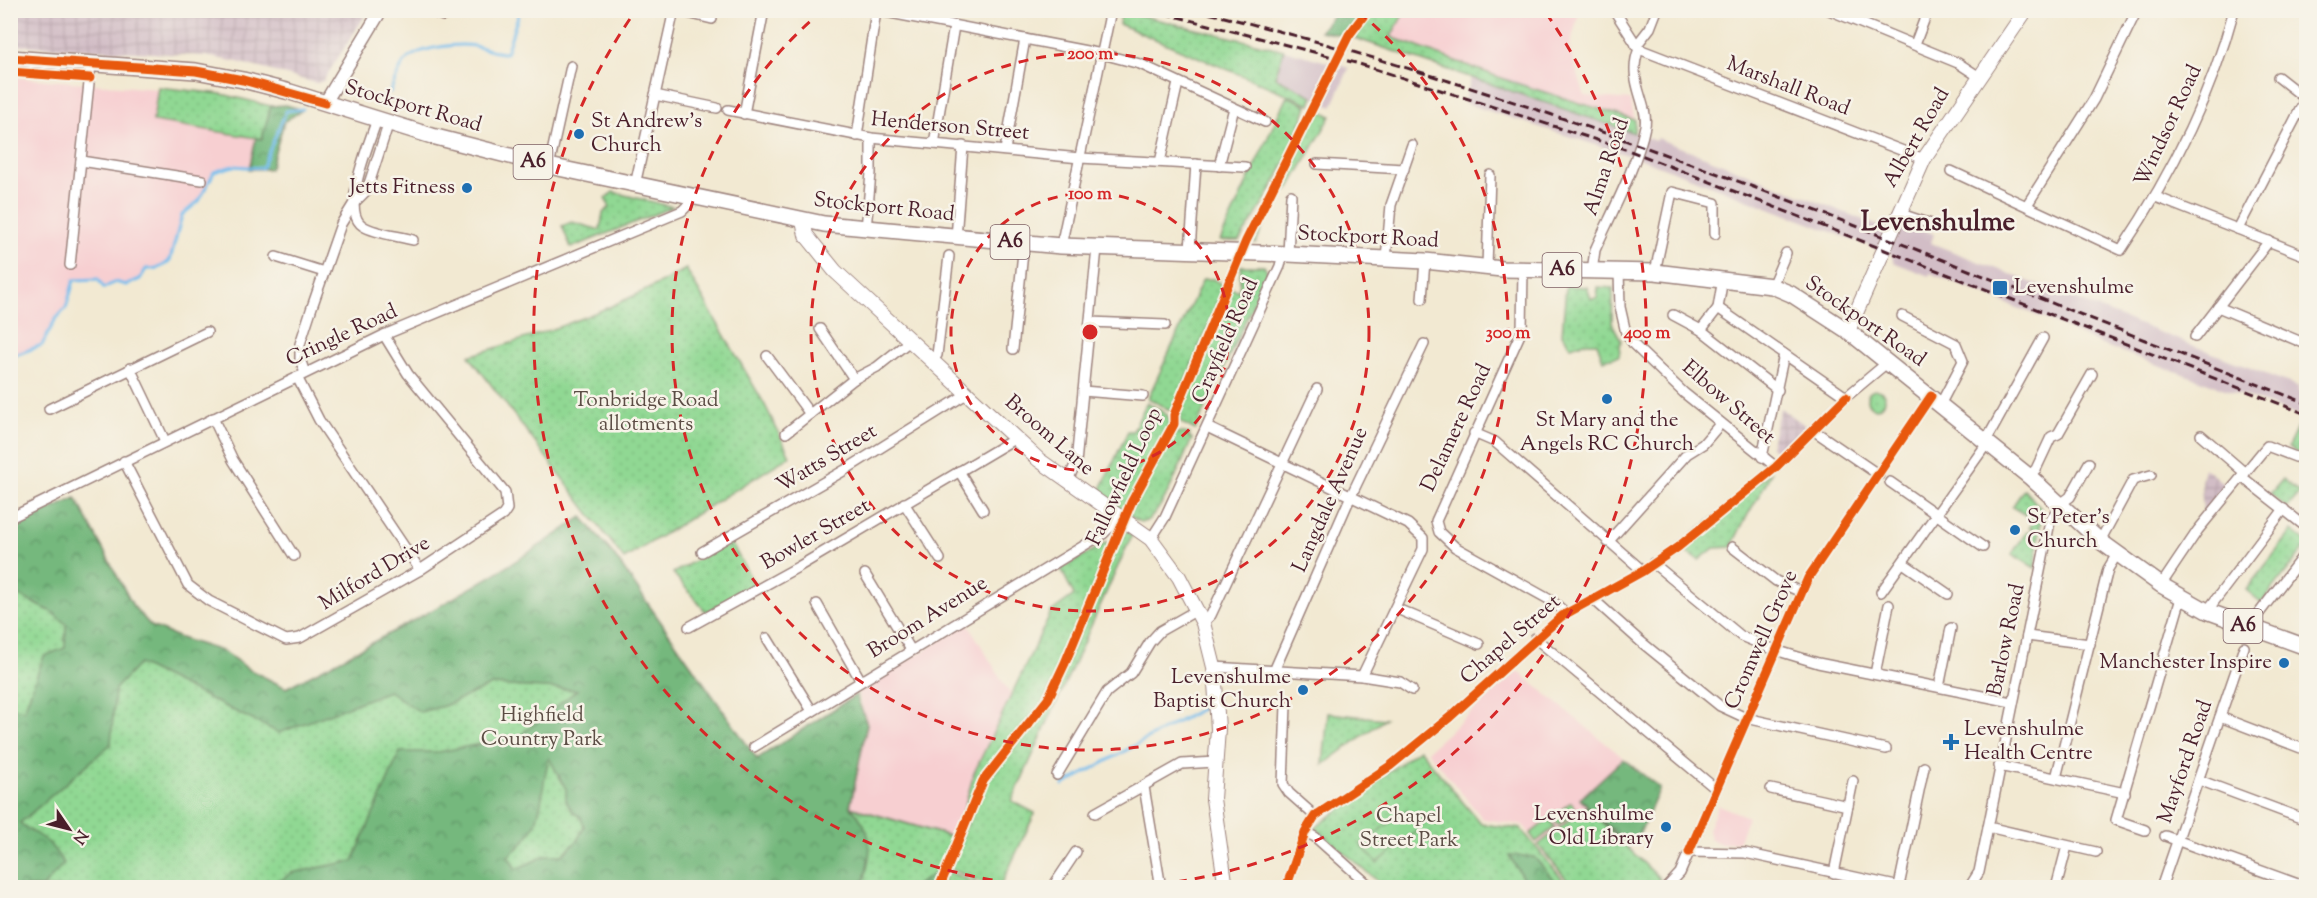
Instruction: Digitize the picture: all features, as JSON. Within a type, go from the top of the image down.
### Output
[{"type":"highway","name":"A6","points":[[10,58],[196,71],[243,80],[325,103]]},
{"type":"highway","name":"Stockport Road","points":[[325,103],[549,166],[803,221],[866,229],[1097,248],[1286,254],[1523,269],[1655,272],[1723,278],[1772,286],[1791,294],[1848,331],[2029,476],[2100,541],[2161,585],[2207,611],[2307,647]]},
{"type":"main road","name":"Albert Road","points":[[1848,331],[1898,213],[1924,159],[1978,76],[2026,10]]},
{"type":"main road","name":"Broom Lane","points":[[803,221],[806,235],[826,262],[1016,438],[1067,482],[1146,536],[1179,578],[1200,616],[1214,667],[1218,712],[1213,799],[1226,888]]},
{"type":"street","points":[[325,103],[381,10]]},
{"type":"street","points":[[428,10],[443,16],[456,10]]},
{"type":"street","points":[[635,185],[674,10],[712,19]]},
{"type":"street","points":[[744,114],[764,10]]},
{"type":"street","points":[[857,136],[875,10],[1102,54],[1140,64],[1265,122]]},
{"type":"street","points":[[1061,246],[1111,10]]},
{"type":"street","points":[[1614,10],[1638,48],[1657,10]]},
{"type":"street","points":[[1829,10],[1958,63],[1978,76]]},
{"type":"street","points":[[1915,44],[1928,10]]},
{"type":"street","points":[[1951,171],[2027,206],[2094,99],[2137,10]]},
{"type":"street","name":"Windsor Road","points":[[2027,206],[2121,250],[2156,197],[2203,101],[2225,44],[2234,10]]},
{"type":"street","points":[[934,144],[954,26]]},
{"type":"street","points":[[1005,150],[1025,39]]},
{"type":"street","name":"Marshall Road","points":[[1638,48],[1924,159]]},
{"type":"street","name":"Alma Road","points":[[1592,271],[1595,250],[1646,123],[1638,93],[1634,61],[1638,48]]},
{"type":"street","points":[[70,265],[91,64]]},
{"type":"street","points":[[549,166],[571,66]]},
{"type":"street","points":[[2238,229],[2306,99],[2278,77]]},
{"type":"street","points":[[1160,162],[1178,83]]},
{"type":"street","points":[[655,95],[717,108]]},
{"type":"street","points":[[1219,166],[1234,108]]},
{"type":"street","name":"Henderson Street","points":[[728,110],[871,138],[1080,158],[1245,167]]},
{"type":"street","points":[[383,121],[367,190],[354,203],[341,224],[300,344],[301,375],[319,420],[420,570]]},
{"type":"street","points":[[866,229],[871,173],[871,138]]},
{"type":"street","points":[[1386,259],[1391,205],[1412,145]]},
{"type":"street","points":[[956,238],[963,146]]},
{"type":"street","points":[[81,161],[202,180]]},
{"type":"street","points":[[1190,250],[1196,164]]},
{"type":"street","points":[[1317,164],[1404,169]]},
{"type":"street","points":[[1486,267],[1490,175]]},
{"type":"street","points":[[1655,272],[1672,192],[1715,203],[1715,234]]},
{"type":"street","points":[[1286,254],[1291,195]]},
{"type":"street","points":[[2156,197],[2307,256]]},
{"type":"street","name":"Cringle Road","points":[[12,514],[384,335],[682,212],[690,198]]},
{"type":"street","points":[[354,203],[357,219],[363,226],[413,240]]},
{"type":"street","points":[[1898,213],[1943,228]]},
{"type":"street","points":[[2195,337],[2269,241]]},
{"type":"street","points":[[1013,349],[1024,243]]},
{"type":"street","points":[[1067,482],[1076,463],[1097,248]]},
{"type":"street","points":[[1772,286],[1786,252]]},
{"type":"street","name":"Crayfield Road","points":[[1146,536],[1165,517],[1286,254]]},
{"type":"street","points":[[933,360],[937,355],[949,256]]},
{"type":"street","points":[[276,257],[324,272]]},
{"type":"street","points":[[1422,299],[1425,261]]},
{"type":"street","name":"Delamere Road","points":[[1523,269],[1521,330],[1438,512],[1436,521],[1439,532],[1455,547],[1552,601],[1566,614]]},
{"type":"street","name":"Elbow Street","points":[[1619,271],[1620,308],[1626,333],[1634,345],[1721,423],[1776,467]]},
{"type":"street","points":[[1701,330],[1718,308],[1723,278]]},
{"type":"street","points":[[2218,307],[2307,344]]},
{"type":"street","points":[[1718,308],[1846,397]]},
{"type":"street","points":[[1673,315],[1701,330],[1778,390]]},
{"type":"street","name":"Cromwell Grove","points":[[1689,852],[1801,592],[1814,569],[1879,475],[1963,361],[1956,344],[1902,316]]},
{"type":"street","points":[[1089,322],[1165,325]]},
{"type":"street","points":[[820,329],[854,379]]},
{"type":"street","points":[[49,409],[207,332]]},
{"type":"street","name":"Milford Drive","points":[[124,461],[188,585],[209,601],[286,640],[291,641],[309,634],[420,570],[503,515],[507,509],[508,497],[408,374],[384,335]]},
{"type":"street","points":[[1881,592],[1987,442],[2043,338]]},
{"type":"street","points":[[786,433],[854,379],[877,366],[911,340]]},
{"type":"street","name":"Langdale Avenue","points":[[1274,671],[1350,498],[1424,344]]},
{"type":"street","points":[[1762,457],[1784,354]]},
{"type":"street","points":[[767,356],[810,414]]},
{"type":"street","name":"Chapel Street","points":[[1283,882],[1305,832],[1315,816],[1390,765],[1450,717],[1506,669],[1535,638],[1566,614],[1678,547],[1776,467],[1846,397],[1888,362]]},
{"type":"street","points":[[130,368],[165,441]]},
{"type":"street","points":[[2029,476],[2036,469],[2051,437],[2058,434],[2092,374]]},
{"type":"street","points":[[1057,775],[1072,755],[1107,692],[1131,673],[1155,636],[1168,626],[1211,615],[1317,389]]},
{"type":"street","points":[[1083,391],[1143,396]]},
{"type":"street","name":"Watts Street","points":[[702,552],[845,470],[968,393]]},
{"type":"street","points":[[213,418],[232,460],[294,556]]},
{"type":"street","points":[[1608,542],[1688,454],[1703,444],[1721,423]]},
{"type":"street","points":[[1207,427],[1408,524],[1423,538],[1423,549],[1362,676]]},
{"type":"street","points":[[1813,430],[1879,475]]},
{"type":"street","points":[[1474,433],[1500,446],[1643,570]]},
{"type":"street","points":[[2201,435],[2244,475],[2307,527]]},
{"type":"street","name":"Bowler Street","points":[[689,627],[798,567],[1016,438]]},
{"type":"street","points":[[2161,585],[2198,530],[2267,446],[2307,461]]},
{"type":"street","name":"Barlow Road","points":[[1969,888],[1979,872],[2050,522],[2059,505],[2070,497],[2090,463]]},
{"type":"street","points":[[959,471],[983,510]]},
{"type":"street","points":[[2100,541],[2133,480],[2151,476]]},
{"type":"street","points":[[1890,482],[1983,547]]},
{"type":"street","points":[[904,503],[940,559]]},
{"type":"street","points":[[2207,611],[2284,509]]},
{"type":"street","name":"Broom Avenue","points":[[754,747],[1109,530],[1116,516]]},
{"type":"street","points":[[1732,547],[1776,581],[1801,592]]},
{"type":"street","points":[[2260,612],[2307,552]]},
{"type":"street","points":[[2056,778],[2108,568],[2117,554]]},
{"type":"street","points":[[1653,563],[1741,636],[1775,650],[1875,674],[2012,702]]},
{"type":"street","points":[[1903,563],[1948,594]]},
{"type":"street","points":[[866,574],[911,650]]},
{"type":"street","points":[[1593,598],[1640,641],[1720,706],[1746,718],[1886,749]]},
{"type":"street","points":[[2145,830],[2116,820],[2181,598]]},
{"type":"street","points":[[817,604],[861,681]]},
{"type":"street","points":[[1875,674],[1889,606]]},
{"type":"street","points":[[1395,608],[1479,644]]},
{"type":"street","points":[[1939,687],[1951,628]]},
{"type":"street","points":[[2027,636],[2090,645]]},
{"type":"street","points":[[766,638],[812,711]]},
{"type":"street","points":[[1535,638],[1716,789]]},
{"type":"street","name":"Mayford Road","points":[[2161,888],[2244,647]]},
{"type":"street","points":[[1214,667],[1362,676],[1400,682],[1412,690]]},
{"type":"street","points":[[1286,705],[1283,784],[1289,793],[1315,816]]},
{"type":"street","points":[[2220,717],[2307,750]]},
{"type":"street","points":[[1072,755],[1082,758]]},
{"type":"street","points":[[1095,813],[1182,764],[1215,762]]},
{"type":"street","points":[[1999,766],[2125,793]]},
{"type":"street","points":[[1666,888],[1680,873],[1689,852],[1745,853],[1902,887],[1924,767]]},
{"type":"street","points":[[2199,780],[2307,820]]},
{"type":"street","points":[[1834,873],[1853,781]]},
{"type":"street","points":[[1144,787],[1161,888]]},
{"type":"street","points":[[1771,789],[1848,806]]},
{"type":"street","points":[[1988,827],[2097,852]]},
{"type":"street","points":[[1305,832],[1315,837],[1372,888]]},
{"type":"street","points":[[2165,836],[2307,887]]},
{"type":"street","points":[[2056,888],[2067,846]]},
{"type":"street","points":[[1052,888],[1072,865],[1076,852]]},
{"type":"shaded area","points":[[11,10],[368,11],[323,81],[316,83],[238,62],[206,56],[11,45]]},
{"type":"shaded area","points":[[1405,11],[1580,11],[1569,48],[1585,96],[1630,100],[1635,120],[1512,82],[1390,37]]},
{"type":"shaded area","points":[[1284,50],[1349,68],[1332,107],[1275,77]]},
{"type":"shaded area","points":[[1474,68],[1635,120],[1635,133],[1655,141],[1657,138],[1896,233],[1901,222],[1934,234],[1931,243],[2299,387],[2297,390],[2306,394],[2306,418],[2097,343],[2050,321],[1930,273],[1929,276],[1893,262],[1892,255],[1647,161],[1464,103]]},
{"type":"shaded area","points":[[10,77],[157,89],[154,121],[256,138],[249,168],[233,166],[214,171],[199,200],[182,215],[169,260],[160,268],[146,268],[140,279],[126,285],[115,281],[104,288],[99,279],[74,280],[66,308],[55,320],[42,345],[11,357]]},
{"type":"shaded area","points":[[1780,408],[1808,427],[1781,453],[1770,447]]},
{"type":"shaded area","points":[[2204,468],[2228,487],[2207,514],[2203,513],[2201,482]]},
{"type":"shaded area","points":[[968,624],[1012,697],[974,773],[956,838],[850,807],[867,724],[858,691]]},
{"type":"shaded area","points":[[1518,671],[1660,788],[1639,835],[1625,843],[1660,879],[1652,887],[1573,887],[1523,825],[1483,819],[1427,751]]},
{"type":"shaded area","points":[[1718,805],[1748,817],[1738,842],[1720,844],[1710,838],[1708,830]]},
{"type":"green space","points":[[1122,11],[1284,50],[1275,77],[1313,96],[1310,104],[1119,24]]},
{"type":"green space","points":[[1337,11],[1366,11],[1344,36],[1320,31]]},
{"type":"green space","points":[[1373,11],[1405,11],[1391,37],[1512,82],[1635,120],[1634,133],[1355,38]]},
{"type":"green space","points":[[158,87],[222,94],[271,106],[262,139],[153,121]]},
{"type":"green space","points":[[1287,96],[1307,105],[1287,158],[1269,193],[1239,241],[1220,241]]},
{"type":"green space","points":[[286,105],[302,110],[284,122],[270,169],[249,169],[256,138],[262,139],[271,106]]},
{"type":"green space","points":[[1316,108],[1331,116],[1289,189],[1275,198],[1256,243],[1251,242],[1311,115]]},
{"type":"green space","points":[[613,192],[673,207],[571,248],[562,226],[572,222],[600,230],[603,213],[610,207],[605,199]]},
{"type":"green space","points":[[1241,266],[1264,266],[1268,272],[1195,430],[1180,422],[1181,401],[1230,288],[1239,291]]},
{"type":"green space","name":"Tonbridge Road allotments","points":[[686,269],[765,405],[790,456],[624,559],[469,356],[580,319],[634,296]]},
{"type":"green space","points":[[1203,279],[1213,279],[1223,285],[1220,297],[1174,409],[1169,410],[1148,398]]},
{"type":"green space","points":[[1566,286],[1587,287],[1591,299],[1597,298],[1598,287],[1613,288],[1612,323],[1621,340],[1619,356],[1603,360],[1597,343],[1582,343],[1571,347],[1562,334]]},
{"type":"green space","points":[[1876,390],[1882,393],[1885,399],[1882,405],[1876,408],[1870,405],[1867,399],[1870,393]]},
{"type":"green space","points":[[1147,402],[1167,415],[1171,423],[1123,512],[1102,495],[1101,489],[1128,431],[1133,431]]},
{"type":"green space","points":[[2299,424],[2306,427],[2306,459],[2288,447]]},
{"type":"green space","points":[[1174,432],[1190,434],[1188,437],[1192,439],[1164,500],[1149,519],[1138,521],[1129,515],[1153,462]]},
{"type":"green space","points":[[1772,471],[1732,547],[1714,548],[1699,560],[1678,547]]},
{"type":"green space","points":[[2283,479],[2300,493],[2287,508],[2270,494]]},
{"type":"green space","points":[[2024,489],[2042,510],[2035,568],[2012,554],[2027,531],[2030,533],[2033,529],[2029,527],[2034,520],[2012,507]]},
{"type":"green space","name":"Highfield Country Park","points":[[76,498],[133,606],[151,626],[224,652],[250,670],[286,688],[474,586],[582,517],[613,554],[757,759],[856,695],[867,724],[850,807],[956,838],[974,773],[1051,612],[1074,595],[1061,569],[1107,542],[1108,551],[1054,681],[1042,704],[978,783],[937,887],[11,888],[11,527]]},
{"type":"green space","name":"Highfield Country Park","points":[[76,498],[133,606],[151,626],[224,652],[250,670],[286,688],[474,586],[582,517],[613,554],[757,759],[856,695],[867,724],[850,807],[864,825],[869,840],[870,848],[864,881],[855,887],[272,887],[291,873],[353,861],[400,752],[438,752],[518,737],[577,690],[492,685],[444,706],[420,712],[389,691],[279,733],[139,664],[115,689],[111,744],[20,823],[49,843],[64,863],[43,887],[11,888],[11,707],[24,710],[44,656],[65,648],[66,624],[50,611],[11,592],[11,527]],"holes":[[[549,758],[566,789],[566,801],[573,812],[581,818],[584,827],[577,841],[562,855],[547,855],[516,869],[508,856],[521,845],[536,823]]]},
{"type":"green space","points":[[1124,530],[1132,535],[1012,801],[1035,813],[1001,885],[993,887],[948,868],[986,781],[1046,709],[1094,599],[1119,534]]},
{"type":"green space","points":[[2292,531],[2306,542],[2306,546],[2262,603],[2246,590]]},
{"type":"green space","points":[[730,541],[755,585],[706,612],[673,573]]},
{"type":"green space","points":[[1328,713],[1385,719],[1323,765]]},
{"type":"green space","name":"Chapel Street Park","points":[[1419,749],[1481,824],[1521,829],[1569,887],[1402,888],[1380,883],[1315,828]]},
{"type":"green space","points":[[1623,759],[1660,788],[1639,835],[1624,842],[1580,799]]},
{"type":"green space","points":[[1571,802],[1577,811],[1558,825],[1552,817]]},
{"type":"green space","points":[[1586,807],[1660,879],[1651,887],[1573,887],[1538,845]]},
{"type":"green space","points":[[1406,810],[1420,829],[1377,863],[1361,845]]},
{"type":"green space","points":[[1549,819],[1555,827],[1536,842],[1530,834]]},
{"type":"green space","points":[[956,838],[937,887],[913,887],[944,868]]},
{"type":"green space","points":[[1509,855],[1534,857],[1560,887],[1528,887]]},
{"type":"green space","points":[[947,871],[983,887],[941,887]]},
{"type":"waterway","points":[[390,92],[404,63],[418,53],[439,47],[462,45],[506,53],[520,10]]},
{"type":"waterway","points":[[10,357],[42,345],[55,320],[66,308],[74,280],[98,279],[104,288],[115,282],[126,285],[140,279],[146,269],[159,268],[167,263],[170,260],[182,215],[199,201],[214,172],[233,166],[262,168],[286,111],[303,109]]},
{"type":"waterway","points":[[1063,785],[1203,708]]},
{"type":"railway","points":[[1151,10],[1356,63],[1628,150],[2306,414]]},
{"type":"railway","points":[[1196,10],[1339,48],[1480,91],[1619,138],[1895,241],[2306,403]]},
{"type":"cycle path","name":"Fallowfield Loop","points":[[939,888],[983,781],[1048,699],[1131,503],[1174,424],[1174,415],[1246,241],[1349,35],[1368,10]]},
{"type":"cycle path","points":[[10,58],[196,71],[243,80],[325,103]]},
{"type":"cycle path","points":[[10,72],[90,78]]},
{"type":"cycle path","points":[[1689,852],[1808,578],[1931,396]]},
{"type":"cycle path","points":[[1286,888],[1305,832],[1315,816],[1390,766],[1450,717],[1562,616],[1643,571],[1678,547],[1776,467],[1846,397]]},
{"type":"place","name":"St Andrew's Church","points":[[579,134]]},
{"type":"place","name":"Jetts Fitness","points":[[467,188]]},
{"type":"place","name":"Levenshulme","points":[[2000,288]]},
{"type":"place","name":"St Mary and the Angels RC Church","points":[[1607,399]]},
{"type":"place","name":"St Peter's Church","points":[[2015,530]]},
{"type":"place","name":"Manchester Inspire","points":[[2284,663]]},
{"type":"place","name":"Levenshulme Baptist Church","points":[[1303,690]]},
{"type":"place","name":"Levenshulme Health Centre","points":[[1951,742]]},
{"type":"place","name":"Levenshulme Old Library","points":[[1666,827]]},
{"type":"district","name":"Levenshulme","points":[[1938,223]]}]
